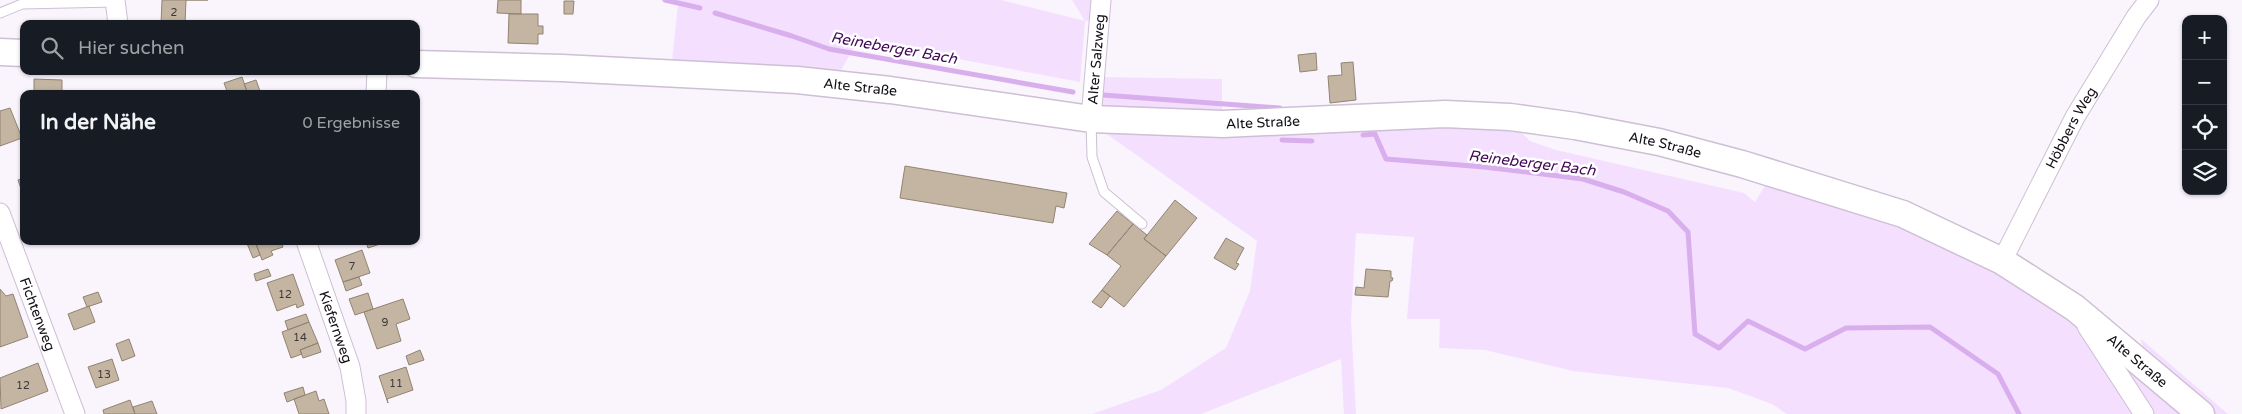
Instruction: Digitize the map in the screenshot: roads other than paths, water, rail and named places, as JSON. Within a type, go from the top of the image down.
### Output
[{"type":"main road","points":[[0,52],[20,53]]},
{"type":"main road","name":"Alte Straße","points":[[420,64],[571,68],[797,80],[890,90],[1091,119],[1223,124],[1445,114],[1510,117],[1575,126],[1659,142],[1742,164],[1903,214],[2002,261],[2075,308],[2201,414]]},
{"type":"street","name":"Alter Salzweg","points":[[1091,119],[1101,0]]},
{"type":"street","name":"Höbbers Weg","points":[[2002,261],[2075,116],[2136,17],[2149,0]]},
{"type":"street","points":[[115,1],[117,20]]},
{"type":"street","points":[[376,90],[378,75]]},
{"type":"street","name":"Fichtenweg","points":[[0,213],[75,414]]},
{"type":"street","name":"Kiefernweg","points":[[307,245],[350,367],[356,401],[356,414]]},
{"type":"street","name":"Alte Straße","points":[[2075,308],[2144,414]]},
{"type":"lane","points":[[0,13],[22,4],[115,1]]},
{"type":"lane","points":[[1091,119],[1092,157],[1104,192],[1142,224]]},
{"type":"waterway","name":"Reineberger Bach","points":[[665,0],[700,8]]},
{"type":"waterway","name":"Reineberger Bach","points":[[715,13],[829,49],[1073,92]]},
{"type":"waterway","name":"Reineberger Bach","points":[[1103,95],[1280,108]]},
{"type":"waterway","name":"Reineberger Bach","points":[[1363,135],[1375,134],[1386,159],[1484,167],[1583,179],[1624,192],[1668,211],[1688,232],[1695,334],[1719,348],[1748,321],[1805,349],[1846,328],[1930,327],[1998,374],[2019,414]]},
{"type":"waterway","name":"Reineberger Bach","points":[[1282,140],[1312,141]]}]
